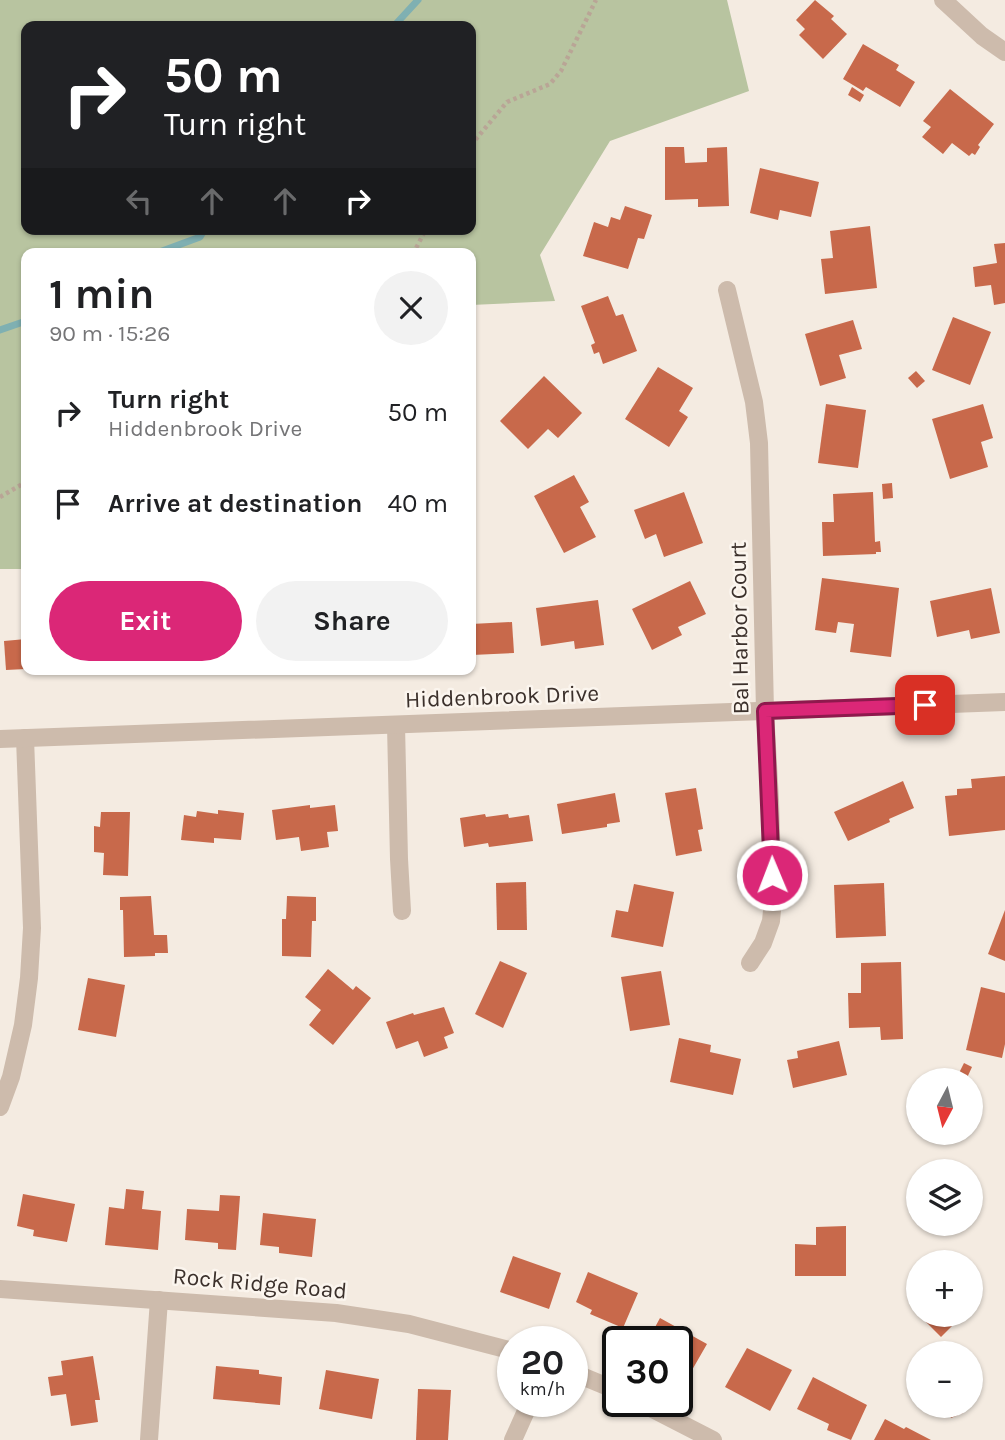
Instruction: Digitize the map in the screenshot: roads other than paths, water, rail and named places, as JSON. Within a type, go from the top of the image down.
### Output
[{"type":"street","points":[[943,0],[982,36],[1005,52]]},
{"type":"street","name":"Bal Harbor Court","points":[[727,290],[754,402],[759,443],[765,711],[771,800],[773,900],[771,921],[763,943],[750,963]]},
{"type":"street","name":"Hiddenbrook Drive","points":[[0,739],[1005,702]]},
{"type":"street","points":[[396,725],[398,859],[402,911]]},
{"type":"street","points":[[0,1107],[11,1077],[23,1025],[29,978],[32,928],[25,738]]},
{"type":"street","name":"Rock Ridge Road","points":[[0,1289],[336,1313],[409,1324],[497,1347]]},
{"type":"street","points":[[149,1440],[159,1300]]},
{"type":"street","points":[[513,1440],[523,1417]]},
{"type":"street","points":[[668,1417],[713,1440]]},
{"type":"waterway","points":[[399,21],[418,0]]},
{"type":"waterway","points":[[170,248],[201,235]]},
{"type":"waterway","points":[[0,330],[21,323]]}]
